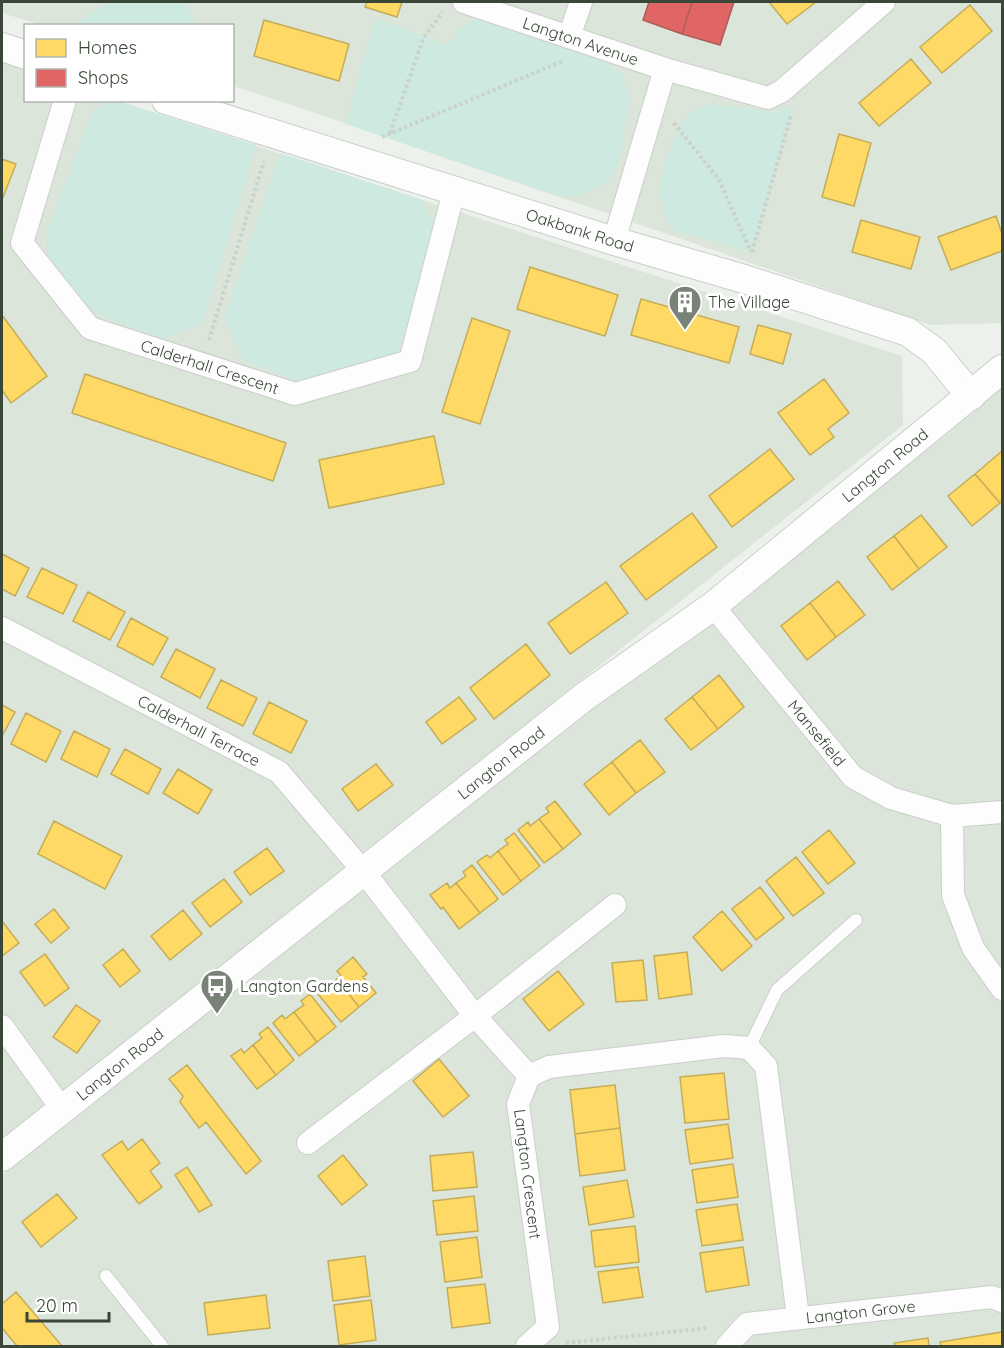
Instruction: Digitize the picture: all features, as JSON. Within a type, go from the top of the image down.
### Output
[{"type":"street","points":[[568,37],[581,2]]},
{"type":"street","points":[[782,91],[884,2]]},
{"type":"street","name":"Langton Avenue","points":[[454,6],[568,37],[665,69],[768,98],[782,91]]},
{"type":"street","points":[[2,47],[24,54]]},
{"type":"street","points":[[614,241],[665,69]]},
{"type":"street","name":"Calderhall Crescent","points":[[64,102],[22,243],[90,328],[295,394],[410,361],[454,191]]},
{"type":"street","name":"Oakbank Road","points":[[172,102],[614,241],[748,266],[908,332],[934,351],[971,396]]},
{"type":"street","name":"Langton Road","points":[[2,1158],[585,697],[713,606],[1002,369]]},
{"type":"street","name":"Mansefield","points":[[713,606],[853,777],[891,798],[952,816],[1002,812]]},
{"type":"street","name":"Calderhall Terrace","points":[[2,628],[279,772],[364,872]]},
{"type":"street","points":[[952,816],[953,895],[973,948],[1002,989]]},
{"type":"street","points":[[364,872],[475,1016],[530,1076],[549,1067],[724,1046],[749,1048],[766,1066],[798,1317]]},
{"type":"street","points":[[308,1143],[475,1016],[615,905]]},
{"type":"street","points":[[2,1026],[62,1109]]},
{"type":"street","name":"Langton Crescent","points":[[527,1347],[548,1327],[518,1104],[530,1076]]},
{"type":"street","name":"Langton Grove","points":[[747,1324],[992,1297],[1002,1301]]},
{"type":"street","points":[[727,1347],[747,1324]]},
{"type":"lane","points":[[749,1048],[777,990],[856,920]]},
{"type":"lane","points":[[106,1276],[162,1347]]},
{"type":"path","points":[[390,134],[424,37],[454,6]]},
{"type":"path","points":[[380,138],[597,46]]},
{"type":"path","points":[[748,266],[794,106],[782,91]]},
{"type":"path","points":[[653,111],[677,125],[719,180],[748,266]]},
{"type":"path","points":[[201,364],[273,134]]},
{"type":"path","points":[[562,1344],[747,1324]]},
{"type":"shaded area","points":[[2,2],[1002,2],[1002,323],[931,325],[234,86],[234,24],[39,24],[2,13]]},
{"type":"shaded area","points":[[2,62],[24,70],[24,102],[121,102],[902,356],[903,425],[2,1139]]},
{"type":"shaded area","points":[[1002,364],[1002,1346],[2,1346],[2,1175]]},
{"type":"green space","points":[[109,2],[184,2],[196,24],[76,24]]},
{"type":"green space","points":[[489,17],[602,59],[623,76],[630,100],[619,162],[610,180],[580,195],[563,198],[346,124],[375,18],[447,45],[468,22]]},
{"type":"green space","points":[[121,102],[256,145],[203,323],[161,339],[91,312],[47,254],[48,230],[92,112],[105,103]]},
{"type":"green space","points":[[710,104],[777,112],[794,106],[752,252],[675,231],[666,218],[659,195],[662,174],[674,136],[690,112]]},
{"type":"green space","points":[[280,153],[420,199],[435,226],[397,358],[306,384],[243,360],[224,319]]},
{"type":"building: Homes","points":[[367,2],[402,2],[397,17],[365,7]]},
{"type":"building: Homes","points":[[769,2],[816,2],[787,24]]},
{"type":"building: Homes","points":[[970,5],[992,31],[942,73],[920,47]]},
{"type":"building: Homes","points":[[264,20],[349,44],[339,81],[254,56]]},
{"type":"building: Homes","points":[[911,59],[931,83],[879,126],[859,103]]},
{"type":"building: Homes","points":[[839,134],[871,143],[854,206],[822,197]]},
{"type":"building: Homes","points":[[2,159],[16,164],[2,200]]},
{"type":"building: Homes","points":[[996,216],[1002,234],[1002,251],[951,270],[938,237]]},
{"type":"building: Homes","points":[[861,220],[920,237],[911,269],[852,252]]},
{"type":"building: Homes","points":[[530,267],[618,295],[605,336],[517,309]]},
{"type":"building: Homes","name":"The Village","points":[[641,299],[739,327],[729,363],[631,335]]},
{"type":"building: Homes","points":[[2,315],[47,376],[11,403],[2,390]]},
{"type":"building: Homes","points":[[472,318],[510,331],[480,424],[442,412]]},
{"type":"building: Homes","points":[[758,325],[791,334],[783,364],[750,354]]},
{"type":"building: Homes","points":[[85,374],[286,443],[273,481],[72,413]]},
{"type":"building: Homes","points":[[824,379],[849,413],[828,429],[834,437],[810,455],[778,413]]},
{"type":"building: Homes","points":[[434,436],[444,484],[329,508],[319,460]]},
{"type":"building: Homes","points":[[770,449],[794,479],[732,527],[709,496]]},
{"type":"building: Homes","points":[[1002,451],[1002,501],[1000,503],[975,474]]},
{"type":"building: Homes","points":[[975,474],[1000,503],[972,526],[948,496]]},
{"type":"building: Homes","points":[[692,513],[717,547],[646,600],[620,566]]},
{"type":"building: Homes","points":[[921,515],[947,547],[919,569],[894,536]]},
{"type":"building: Homes","points":[[894,536],[919,569],[892,590],[867,557]]},
{"type":"building: Homes","points":[[2,554],[29,568],[15,596],[2,589]]},
{"type":"building: Homes","points":[[42,568],[77,585],[63,614],[27,597]]},
{"type":"building: Homes","points":[[838,581],[865,615],[836,637],[810,603]]},
{"type":"building: Homes","points":[[606,582],[628,613],[570,654],[548,623]]},
{"type":"building: Homes","points":[[88,592],[125,612],[110,640],[73,621]]},
{"type":"building: Homes","points":[[810,603],[836,637],[807,660],[781,626]]},
{"type":"building: Homes","points":[[131,618],[168,638],[153,665],[117,646]]},
{"type":"building: Homes","points":[[526,644],[550,675],[494,719],[470,688]]},
{"type":"building: Homes","points":[[176,649],[215,669],[200,698],[161,677]]},
{"type":"building: Homes","points":[[719,675],[744,707],[718,729],[692,697]]},
{"type":"building: Homes","points":[[221,680],[257,698],[243,726],[207,708]]},
{"type":"building: Homes","points":[[459,697],[476,719],[442,744],[426,722]]},
{"type":"building: Homes","points":[[692,697],[718,729],[691,750],[665,719]]},
{"type":"building: Homes","points":[[269,702],[307,721],[291,753],[253,734]]},
{"type":"building: Homes","points":[[2,705],[15,712],[2,736]]},
{"type":"building: Homes","points":[[26,713],[61,731],[46,762],[11,744]]},
{"type":"building: Homes","points":[[74,731],[110,749],[97,777],[61,759]]},
{"type":"building: Homes","points":[[640,740],[665,772],[636,793],[612,762]]},
{"type":"building: Homes","points":[[125,749],[161,769],[148,794],[111,774]]},
{"type":"building: Homes","points":[[612,762],[636,793],[609,815],[584,784]]},
{"type":"building: Homes","points":[[376,764],[393,785],[358,811],[342,789]]},
{"type":"building: Homes","points":[[178,769],[212,790],[198,814],[163,793]]},
{"type":"building: Homes","points":[[555,801],[581,834],[563,849],[539,819],[549,812],[546,808]]},
{"type":"building: Homes","points":[[539,819],[563,849],[544,863],[518,830],[528,822],[530,826]]},
{"type":"building: Homes","points":[[54,821],[122,856],[105,889],[38,854]]},
{"type":"building: Homes","points":[[829,830],[855,863],[828,884],[802,852]]},
{"type":"building: Homes","points":[[514,833],[540,866],[521,881],[498,851],[508,844],[505,840]]},
{"type":"building: Homes","points":[[267,848],[284,871],[250,895],[234,872]]},
{"type":"building: Homes","points":[[498,851],[521,881],[503,895],[477,862],[487,855],[490,858]]},
{"type":"building: Homes","points":[[796,857],[824,893],[793,916],[766,881]]},
{"type":"building: Homes","points":[[472,865],[498,899],[480,913],[456,883],[466,876],[463,872]]},
{"type":"building: Homes","points":[[224,879],[242,902],[210,927],[192,903]]},
{"type":"building: Homes","points":[[447,883],[450,888],[456,883],[480,913],[459,929],[443,907],[441,909],[430,895]]},
{"type":"building: Homes","points":[[760,887],[784,918],[756,940],[732,909]]},
{"type":"building: Homes","points":[[54,909],[69,928],[51,943],[35,924]]},
{"type":"building: Homes","points":[[183,910],[202,934],[170,960],[151,936]]},
{"type":"building: Homes","points":[[722,911],[752,946],[722,971],[693,937]]},
{"type":"building: Homes","points":[[2,921],[19,943],[2,956]]},
{"type":"building: Homes","points":[[123,949],[140,971],[120,987],[103,965]]},
{"type":"building: Homes","points":[[687,952],[692,994],[659,999],[654,956]]},
{"type":"building: Homes","points":[[45,954],[69,988],[45,1006],[20,972]]},
{"type":"building: Homes","points":[[353,957],[367,974],[363,977],[376,993],[359,1007],[337,979],[341,976],[337,971]]},
{"type":"building: Homes","points":[[643,960],[647,1000],[616,1002],[612,963]]},
{"type":"building: Homes","points":[[558,971],[584,1004],[549,1031],[523,999]]},
{"type":"building: Homes","points":[[337,979],[359,1007],[341,1022],[318,994]]},
{"type":"building: Homes","points":[[310,994],[336,1027],[317,1042],[294,1012],[304,1005],[301,1001]]},
{"type":"building: Homes","points":[[76,1005],[100,1021],[77,1053],[53,1037]]},
{"type":"building: Homes","points":[[294,1012],[317,1042],[299,1056],[273,1023],[282,1015],[285,1019]]},
{"type":"building: Homes","points":[[268,1027],[294,1060],[276,1075],[253,1045],[262,1038],[259,1034]]},
{"type":"building: Homes","points":[[253,1045],[276,1075],[257,1089],[231,1056],[241,1049],[244,1053]]},
{"type":"building: Homes","points":[[439,1059],[469,1096],[443,1117],[413,1081]]},
{"type":"building: Homes","points":[[187,1065],[261,1161],[246,1174],[206,1122],[199,1128],[180,1102],[183,1096],[169,1079]]},
{"type":"building: Homes","points":[[724,1073],[729,1119],[685,1123],[680,1077]]},
{"type":"building: Homes","points":[[615,1085],[620,1128],[575,1134],[570,1090]]},
{"type":"building: Homes","points":[[728,1124],[733,1158],[690,1164],[685,1130]]},
{"type":"building: Homes","points":[[620,1128],[625,1170],[580,1176],[575,1134]]},
{"type":"building: Homes","points":[[142,1139],[160,1163],[150,1171],[162,1187],[139,1204],[102,1155],[122,1141],[128,1150]]},
{"type":"building: Homes","points":[[473,1152],[477,1187],[433,1191],[430,1156]]},
{"type":"building: Homes","points":[[343,1155],[367,1185],[342,1205],[318,1176]]},
{"type":"building: Homes","points":[[733,1164],[738,1197],[697,1203],[692,1170]]},
{"type":"building: Homes","points":[[187,1167],[212,1205],[199,1212],[175,1175]]},
{"type":"building: Homes","points":[[627,1180],[634,1217],[589,1225],[583,1187]]},
{"type":"building: Homes","points":[[57,1194],[77,1218],[41,1247],[22,1222]]},
{"type":"building: Homes","points":[[474,1196],[478,1231],[437,1235],[433,1201]]},
{"type":"building: Homes","points":[[737,1204],[743,1240],[702,1246],[696,1210]]},
{"type":"building: Homes","points":[[635,1226],[639,1262],[595,1267],[591,1231]]},
{"type":"building: Homes","points":[[477,1237],[482,1277],[445,1282],[440,1242]]},
{"type":"building: Homes","points":[[743,1247],[749,1285],[706,1292],[700,1253]]},
{"type":"building: Homes","points":[[365,1256],[370,1296],[333,1301],[328,1261]]},
{"type":"building: Homes","points":[[638,1267],[643,1297],[603,1303],[598,1272]]},
{"type":"building: Homes","points":[[485,1284],[490,1323],[452,1328],[447,1288]]},
{"type":"building: Homes","points":[[16,1292],[62,1346],[17,1346],[2,1328],[2,1304]]},
{"type":"building: Homes","points":[[266,1295],[270,1328],[208,1335],[204,1303]]},
{"type":"building: Homes","points":[[371,1300],[376,1340],[339,1345],[334,1305]]},
{"type":"building: Homes","points":[[1002,1332],[1002,1346],[941,1346],[940,1342]]},
{"type":"building: Homes","points":[[928,1338],[929,1346],[895,1346],[894,1343]]},
{"type":"building: Shops","points":[[649,2],[692,2],[682,34],[643,20]]},
{"type":"building: Shops","points":[[692,2],[734,2],[720,45],[682,34]]},
{"type":"place","name":"The Village","points":[[685,331]]},
{"type":"place","name":"Langton Gardens","points":[[217,1015]]}]
